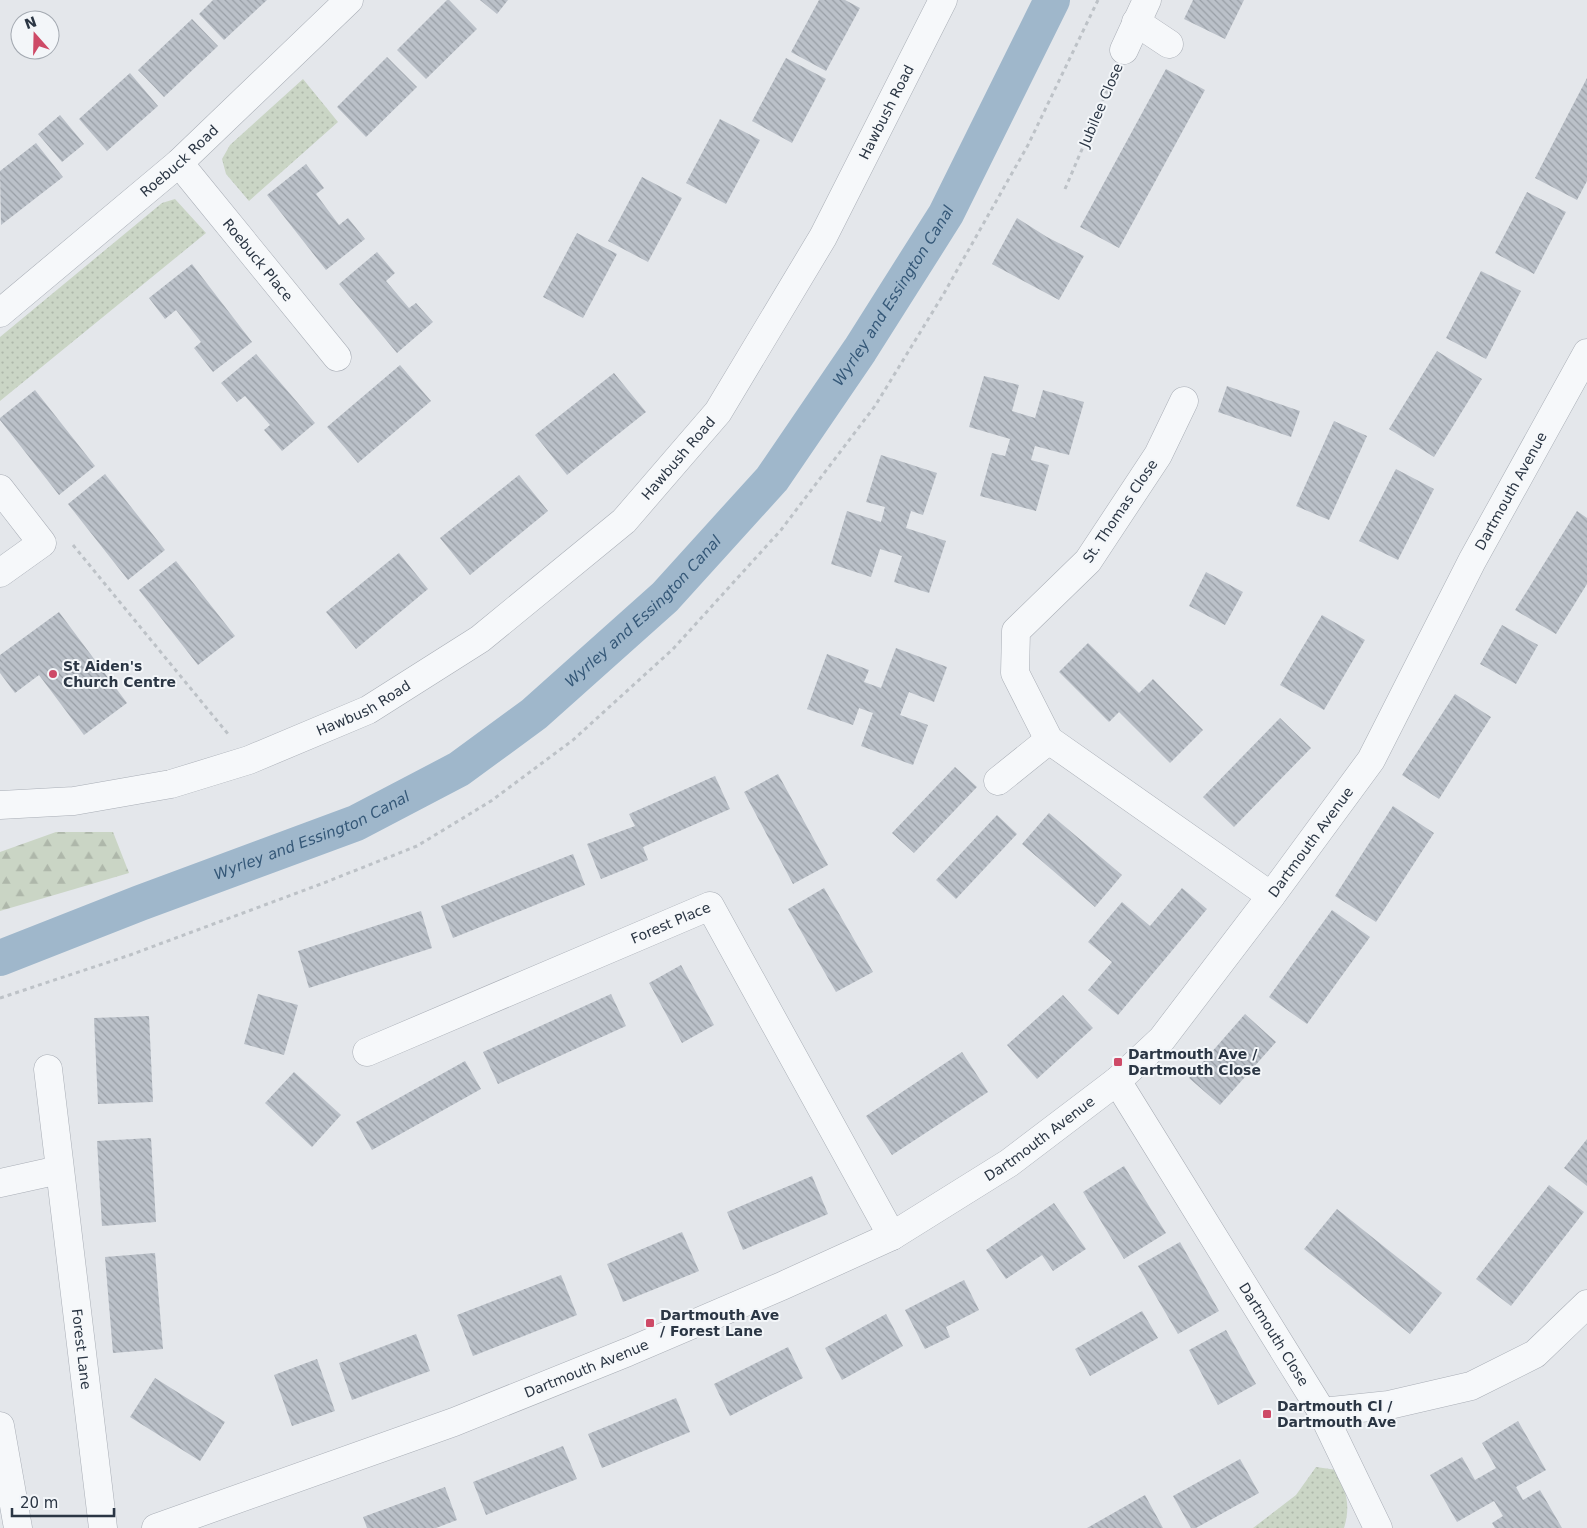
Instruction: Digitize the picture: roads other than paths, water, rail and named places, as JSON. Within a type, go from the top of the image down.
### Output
[{"type":"street","name":"Roebuck Road","points":[[0,313],[179,162],[349,0]]},
{"type":"street","name":"Hawbush Road","points":[[0,805],[74,801],[171,784],[249,760],[368,710],[480,639],[624,521],[718,412],[823,237],[943,0]]},
{"type":"street","name":"Jubilee Close","points":[[1124,50],[1142,11],[1169,44]]},
{"type":"street","name":"Roebuck Place","points":[[179,162],[336,357]]},
{"type":"street","name":"Dartmouth Avenue","points":[[156,1528],[454,1422],[646,1345],[892,1236],[1009,1163],[1117,1081],[1162,1039],[1271,896],[1371,760],[1472,561],[1587,353]]},
{"type":"street","name":"St. Thomas Close","points":[[1184,401],[1158,455],[1088,561],[1016,631],[1016,673],[1049,740],[1271,896]]},
{"type":"street","points":[[0,489],[42,543],[0,573]]},
{"type":"street","points":[[998,781],[1049,740]]},
{"type":"street","name":"Forest Place","points":[[367,1052],[710,906],[892,1236]]},
{"type":"street","name":"Forest Lane","points":[[48,1069],[103,1528]]},
{"type":"street","name":"Dartmouth Close","points":[[1117,1081],[1322,1412],[1378,1528]]},
{"type":"street","points":[[0,1183],[59,1170]]},
{"type":"street","points":[[1322,1412],[1388,1405],[1471,1386],[1535,1354],[1587,1304]]},
{"type":"street","points":[[0,1426],[18,1528]]},
{"type":"waterway","name":"Wyrley and Essington Canal","points":[[0,958],[140,903],[356,823],[459,769],[534,714],[665,597],[772,479],[860,350],[946,214],[1052,0]]},
{"type":"place","name":"St Aiden's Church Centre","points":[[53,674]]},
{"type":"place","name":"Dartmouth Ave / Dartmouth Close","points":[[1118,1062]]},
{"type":"place","name":"Dartmouth Ave / Forest Lane","points":[[650,1323]]},
{"type":"place","name":"Dartmouth Cl / Dartmouth Ave","points":[[1267,1414]]}]
